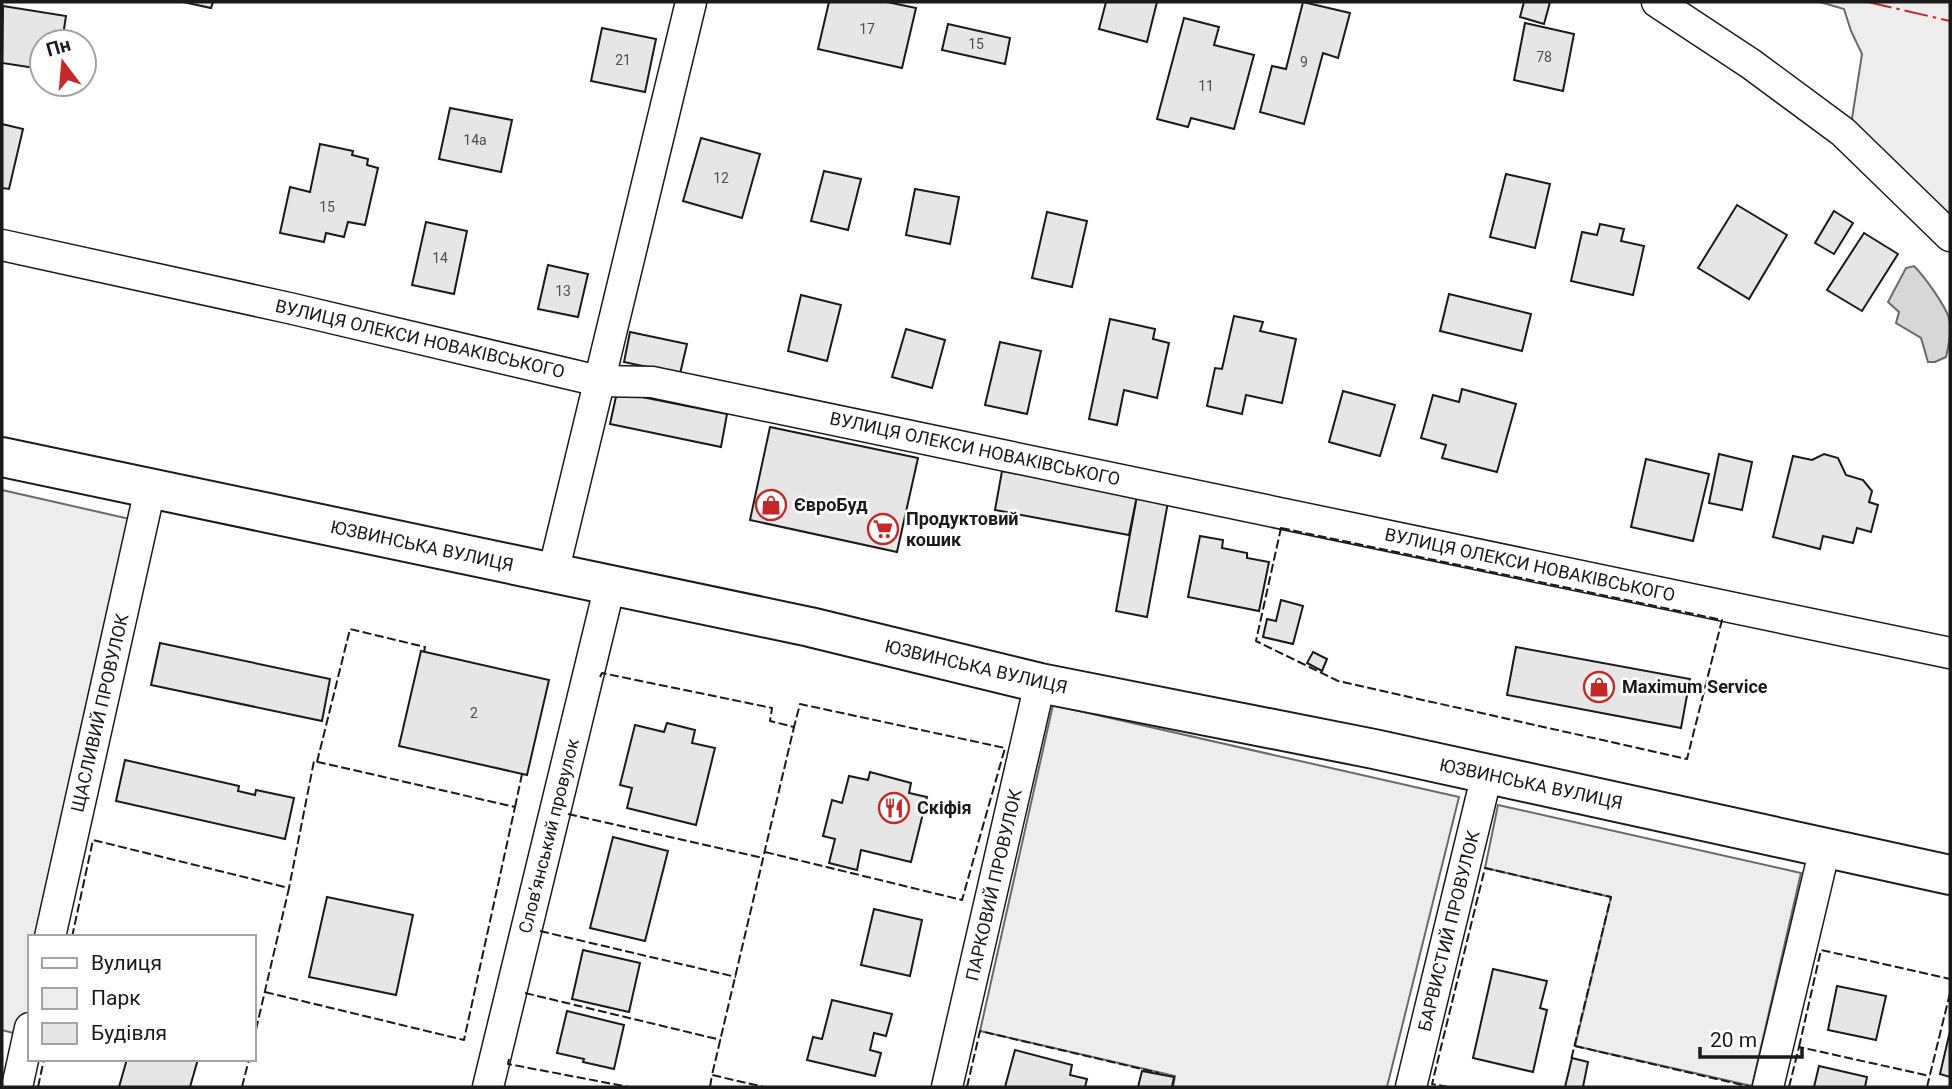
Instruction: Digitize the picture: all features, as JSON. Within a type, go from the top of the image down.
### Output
[{"type":"main road","name":"ЮЗВИНСЬКА ВУЛИЦЯ","points":[[2,457],[810,628],[1040,683],[1374,749],[1950,875]]},
{"type":"street","points":[[553,573],[691,2]]},
{"type":"street","points":[[1657,2],[1751,64],[1843,132],[1950,236]]},
{"type":"street","name":"ВУЛИЦЯ ОЛЕКСИ НОВАКІВСЬКОГО","points":[[2,245],[289,308],[599,381],[652,382],[1950,653]]},
{"type":"street","name":"ЩАСЛИВИЙ ПРОВУЛОК","points":[[50,935],[150,489]]},
{"type":"street","name":"Словʼянський провулок","points":[[488,1087],[610,585]]},
{"type":"street","name":"ПАРКОВИЙ ПРОВУЛОК","points":[[947,1087],[1040,683]]},
{"type":"street","name":"БАРВИСТИЙ ПРОВУЛОК","points":[[1411,1087],[1487,774]]},
{"type":"street","points":[[1768,1087],[1825,848]]},
{"type":"street","points":[[17,1087],[28,1037]]},
{"type":"green space","points":[[1820,2],[1950,2],[1950,234],[1851,125],[1862,54],[1844,9]]},
{"type":"green space","points":[[2,490],[143,522],[50,935],[28,935],[28,1037],[2,1030]]},
{"type":"green space","points":[[1053,705],[1459,797],[1387,1087],[1173,1087],[1175,1076],[980,1031]]},
{"type":"green space","points":[[1498,805],[1801,873],[1752,1086],[1575,1046],[1611,897],[1485,868]]},
{"type":"shaded area","points":[[1914,266],[1934,291],[1949,318],[1946,357],[1935,362],[1928,362],[1921,338],[1896,323],[1899,312],[1888,302],[1906,268]]},
{"type":"building","points":[[183,2],[213,2],[211,8]]},
{"type":"building","points":[[829,2],[887,2],[916,8],[902,68],[818,49]]},
{"type":"building","points":[[1106,2],[1157,2],[1147,42],[1099,29]]},
{"type":"building","points":[[1303,2],[1350,13],[1338,58],[1323,53],[1304,124],[1260,112],[1272,66],[1286,69]]},
{"type":"building","points":[[1524,2],[1550,2],[1544,24],[1520,17]]},
{"type":"building","points":[[3,6],[66,16],[64,28],[28,28],[28,67],[2,63]]},
{"type":"building","points":[[1184,18],[1219,27],[1214,45],[1254,55],[1234,129],[1191,118],[1188,127],[1157,119]]},
{"type":"building","points":[[1525,23],[1574,34],[1563,91],[1514,80]]},
{"type":"building","points":[[948,24],[1010,38],[1005,64],[942,50]]},
{"type":"building","points":[[602,28],[656,39],[645,92],[591,81]]},
{"type":"building","points":[[450,108],[512,120],[501,172],[439,159]]},
{"type":"building","points":[[2,124],[23,129],[9,189],[2,188]]},
{"type":"building","points":[[701,138],[760,154],[742,218],[683,201]]},
{"type":"building","points":[[320,144],[353,151],[352,155],[368,159],[367,165],[378,168],[365,225],[348,222],[344,237],[326,233],[324,242],[280,233],[290,187],[310,192]]},
{"type":"building","points":[[824,171],[861,179],[848,230],[811,221]]},
{"type":"building","points":[[1506,174],[1550,184],[1535,248],[1490,237]]},
{"type":"building","points":[[915,189],[959,197],[950,244],[906,235]]},
{"type":"building","points":[[1737,205],[1787,235],[1749,299],[1698,268]]},
{"type":"building","points":[[1834,211],[1853,223],[1834,254],[1815,243]]},
{"type":"building","points":[[1047,212],[1087,221],[1072,287],[1032,278]]},
{"type":"building","points":[[426,222],[467,231],[454,294],[412,285]]},
{"type":"building","points":[[1600,224],[1624,229],[1621,241],[1644,246],[1633,295],[1571,281],[1582,232],[1597,235]]},
{"type":"building","points":[[1864,233],[1898,254],[1862,311],[1827,290]]},
{"type":"building","points":[[548,265],[588,274],[578,317],[538,309]]},
{"type":"building","points":[[1449,294],[1531,314],[1522,351],[1440,331]]},
{"type":"building","points":[[801,295],[841,305],[827,361],[788,351]]},
{"type":"building","points":[[1234,316],[1263,322],[1260,331],[1296,339],[1282,403],[1246,395],[1242,414],[1207,406],[1215,368],[1222,369]]},
{"type":"building","points":[[1110,319],[1155,329],[1153,339],[1169,343],[1157,398],[1124,390],[1117,425],[1089,419]]},
{"type":"building","points":[[906,329],[945,340],[932,388],[892,377]]},
{"type":"building","points":[[630,332],[687,344],[680,374],[624,362]]},
{"type":"building","points":[[1000,342],[1041,351],[1027,414],[985,405]]},
{"type":"building","points":[[1462,389],[1516,404],[1497,472],[1442,458],[1446,445],[1421,438],[1433,395],[1459,402]]},
{"type":"building","points":[[1343,391],[1395,405],[1380,456],[1329,442]]},
{"type":"building","points":[[617,392],[727,414],[721,447],[610,424]]},
{"type":"building","points":[[770,427],[918,458],[897,552],[750,520]]},
{"type":"building","points":[[1719,454],[1752,462],[1742,510],[1709,503]]},
{"type":"building","points":[[1824,454],[1838,458],[1846,475],[1863,480],[1872,491],[1869,502],[1878,505],[1871,532],[1857,528],[1853,543],[1823,536],[1820,549],[1773,537],[1793,456],[1812,460]]},
{"type":"building","points":[[1646,459],[1709,474],[1693,541],[1631,527]]},
{"type":"building","points":[[1002,471],[1137,496],[1129,535],[995,510]]},
{"type":"building","points":[[1137,496],[1168,502],[1147,617],[1116,611]]},
{"type":"building","points":[[1200,536],[1223,540],[1222,548],[1247,553],[1247,558],[1269,562],[1259,611],[1188,597]]},
{"type":"building","points":[[1281,600],[1303,606],[1293,644],[1263,637],[1267,619],[1276,621]]},
{"type":"building","points":[[160,643],[330,679],[322,721],[151,685]]},
{"type":"building","name":"Maximum Service","points":[[1516,647],[1690,679],[1681,728],[1507,695]]},
{"type":"building","points":[[421,651],[549,680],[527,775],[399,746]]},
{"type":"building","points":[[1313,652],[1327,659],[1322,671],[1307,663]]},
{"type":"building","points":[[667,723],[695,730],[692,743],[715,748],[696,825],[627,808],[632,788],[620,785],[635,725],[664,732]]},
{"type":"building","points":[[125,760],[239,786],[238,791],[255,795],[256,790],[294,798],[285,839],[116,801]]},
{"type":"building","points":[[870,772],[911,783],[909,793],[927,797],[911,862],[861,850],[857,870],[829,863],[835,839],[823,836],[832,800],[842,803],[849,776],[868,780]]},
{"type":"building","points":[[613,837],[668,851],[645,941],[590,928]]},
{"type":"building","points":[[327,897],[413,915],[396,995],[309,977]]},
{"type":"building","points":[[874,909],[922,920],[910,976],[861,965]]},
{"type":"building","points":[[583,950],[640,963],[629,1012],[572,999]]},
{"type":"building","points":[[1493,969],[1547,981],[1540,1008],[1547,1010],[1533,1072],[1473,1058]]},
{"type":"building","points":[[1837,986],[1886,996],[1876,1040],[1828,1030]]},
{"type":"building","points":[[832,1000],[892,1014],[886,1036],[874,1033],[870,1050],[881,1053],[875,1076],[807,1060],[813,1037],[822,1039]]},
{"type":"building","points":[[567,1011],[624,1025],[614,1069],[557,1053]]},
{"type":"building","points":[[1950,1031],[1950,1077],[1940,1074]]},
{"type":"building","points":[[1015,1050],[1072,1065],[1070,1075],[1087,1079],[1085,1087],[1005,1087]]},
{"type":"building","points":[[1572,1058],[1588,1062],[1583,1087],[1565,1087]]},
{"type":"building","points":[[126,1061],[197,1061],[190,1087],[119,1087]]},
{"type":"building","points":[[1819,1066],[1867,1077],[1865,1087],[1814,1087]]},
{"type":"building","points":[[1142,1071],[1174,1077],[1172,1087],[1138,1087]]},
{"type":"fence","points":[[1281,528],[1722,620],[1687,759],[1338,681],[1256,641],[1281,528]]},
{"type":"fence","points":[[317,762],[350,629],[425,647],[424,652]]},
{"type":"fence","points":[[600,677],[602,673],[772,708],[770,721],[794,727],[712,1075]]},
{"type":"fence","points":[[765,852],[962,900],[1005,748],[800,704],[794,727]]},
{"type":"fence","points":[[265,992],[464,1040],[515,807],[314,761],[289,888]]},
{"type":"fence","points":[[515,807],[522,774]]},
{"type":"fence","points":[[568,814],[763,858]]},
{"type":"fence","points":[[72,935],[93,840],[289,888],[256,1029]]},
{"type":"fence","points":[[1448,1087],[1432,1084],[1485,868],[1611,897],[1571,1060]]},
{"type":"fence","points":[[540,931],[736,977]]},
{"type":"fence","points":[[1799,1047],[1821,950],[1950,979]]},
{"type":"fence","points":[[525,993],[721,1040]]},
{"type":"fence","points":[[1927,1087],[1950,993]]},
{"type":"fence","points":[[967,1087],[980,1031],[1159,1073]]},
{"type":"fence","points":[[1575,1046],[1751,1087]]},
{"type":"fence","points":[[1789,1087],[1799,1047],[1930,1076]]},
{"type":"fence","points":[[509,1059],[508,1064],[629,1087]]},
{"type":"fence","points":[[38,1087],[44,1061]]},
{"type":"fence","points":[[242,1087],[248,1061]]},
{"type":"fence","points":[[710,1087],[712,1075],[764,1087]]},
{"type":"power","points":[[1868,2],[1950,21]]},
{"type":"place","name":"ЄвроБуд","points":[[771,505]]},
{"type":"place","name":"Продуктовий кошик","points":[[883,529]]},
{"type":"place","name":"Maximum Service","points":[[1599,687]]},
{"type":"place","name":"Скіфія","points":[[894,808]]}]
